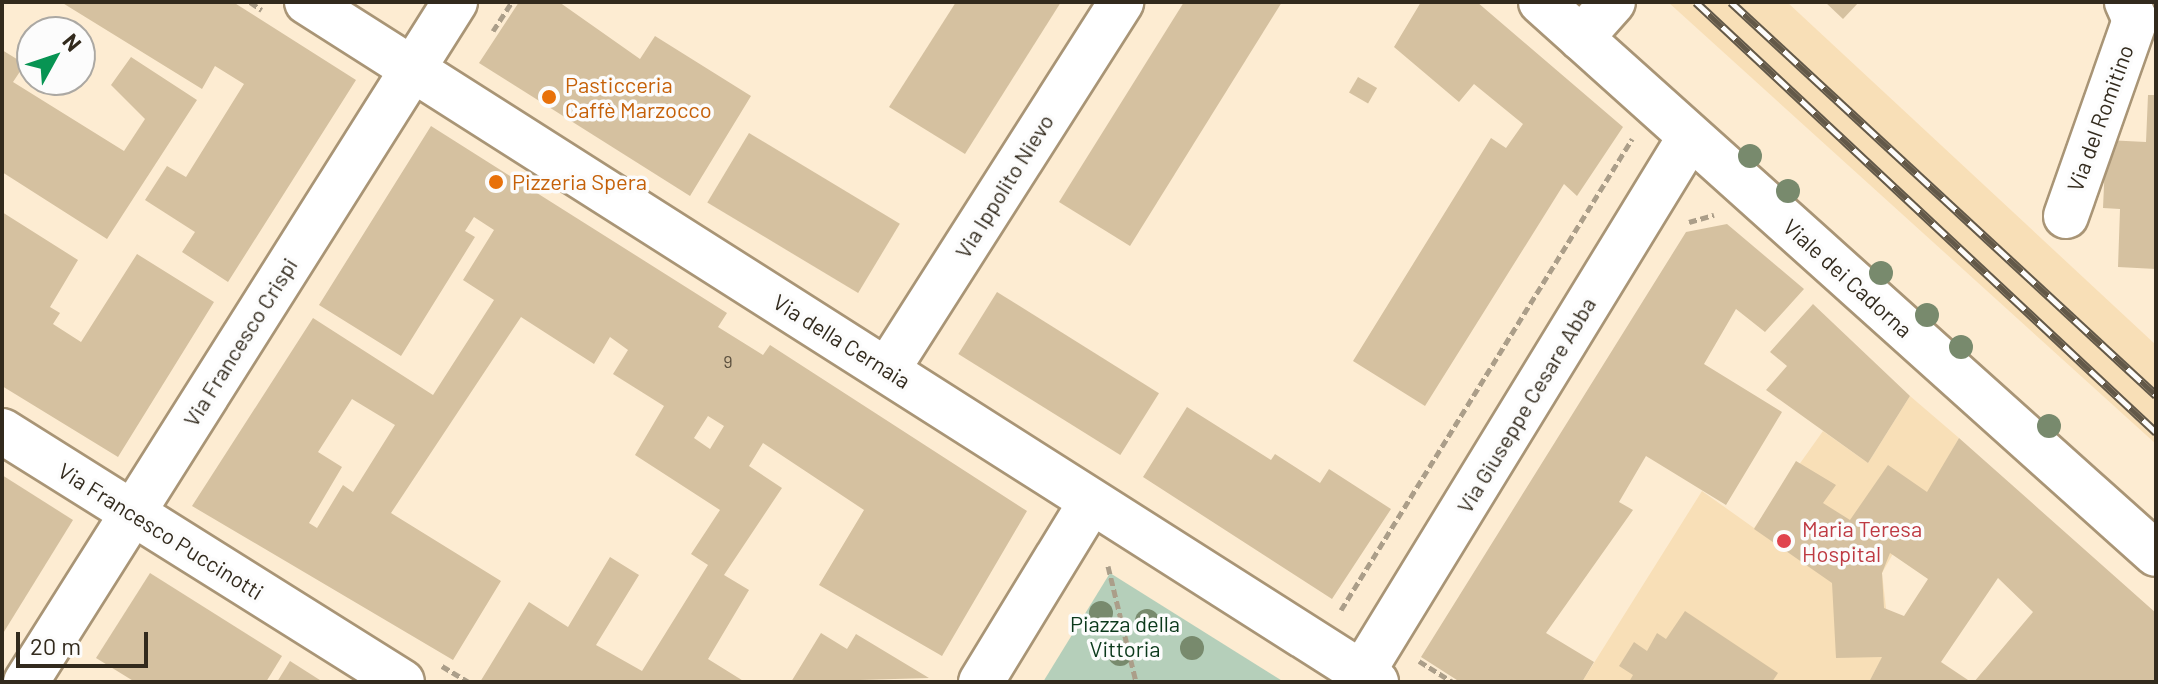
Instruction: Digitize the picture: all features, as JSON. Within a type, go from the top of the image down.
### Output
[{"type":"street","name":"Via della Cernaia","points":[[307,2],[1369,678]]},
{"type":"street","name":"Via Francesco Crispi","points":[[26,682],[455,2]]},
{"type":"street","name":"Via Ippolito Nievo","points":[[887,370],[1121,2]]},
{"type":"street","name":"Viale dei Cadorna","points":[[1541,2],[2156,554]]},
{"type":"street","points":[[1581,38],[1613,2]]},
{"type":"street","name":"Via del Romitino","points":[[2066,216],[2139,19]]},
{"type":"street","name":"Via Giuseppe Cesare Abba","points":[[1369,678],[1690,137]]},
{"type":"street","name":"Via Francesco Puccinotti","points":[[2,431],[402,682]]},
{"type":"street","points":[[981,682],[1091,502]]},
{"type":"path","points":[[1340,611],[1638,128]]},
{"type":"path","points":[[1681,224],[1730,211]]},
{"type":"path","points":[[1107,562],[1136,682]]},
{"type":"path","points":[[1424,645],[1416,659],[1452,682]]},
{"type":"shaded area","points":[[1668,2],[1787,2],[2156,345],[2156,444]]},
{"type":"shaded area","name":"Maria Teresa Hospital","points":[[1910,396],[1959,438],[1882,573],[1890,643],[1869,682],[1582,682],[1702,491],[1754,528],[1823,431],[1868,463]]},
{"type":"green space","name":"Piazza della Vittoria","points":[[1110,573],[1284,682],[1043,682]]},
{"type":"building","points":[[61,2],[233,2],[356,80],[228,282],[182,252],[195,232],[145,200],[167,166],[186,177],[244,84],[215,66],[202,89],[96,24],[96,16],[84,16]]},
{"type":"building","points":[[519,2],[559,2],[640,59],[655,36],[751,96],[690,196],[479,63]]},
{"type":"building","points":[[956,2],[1061,2],[965,154],[889,107]]},
{"type":"building","points":[[1184,2],[1282,2],[1130,246],[1059,202]]},
{"type":"building","points":[[1421,2],[1477,2],[1623,127],[1577,196],[1564,184],[1425,406],[1353,361],[1491,138],[1506,148],[1523,124],[1474,84],[1459,102],[1394,47]]},
{"type":"building","points":[[1825,2],[1859,2],[1843,19]]},
{"type":"building","points":[[2,50],[16,59],[16,78],[13,82],[16,84],[16,96],[36,96],[124,151],[145,119],[111,85],[131,57],[197,100],[107,239],[2,172]]},
{"type":"building","points":[[1358,77],[1377,88],[1368,104],[1349,93]]},
{"type":"building","points":[[2148,95],[2156,95],[2156,269],[2118,267],[2120,209],[2103,208],[2106,140],[2146,142]]},
{"type":"building","points":[[431,126],[727,313],[718,327],[763,355],[770,345],[1027,511],[942,656],[819,585],[864,510],[763,443],[749,466],[782,488],[724,575],[749,590],[708,659],[745,682],[480,682],[529,602],[568,627],[610,557],[639,575],[596,645],[642,671],[708,565],[691,554],[720,510],[635,455],[664,406],[613,374],[628,350],[610,337],[594,364],[521,317],[391,513],[501,581],[453,660],[192,506],[313,318],[433,395],[494,300],[463,280],[494,230],[474,217],[465,231],[475,237],[401,356],[319,305]],"holes":[[[352,399],[395,425],[353,492],[343,485],[317,528],[309,523],[342,467],[318,452]],[[708,416],[724,426],[710,449],[694,438]]]},
{"type":"building","points":[[749,133],[900,224],[858,293],[707,202]]},
{"type":"building","points":[[2,212],[78,260],[50,307],[60,313],[53,324],[81,342],[137,254],[214,302],[118,457],[2,386]]},
{"type":"building","points":[[1727,224],[1804,289],[1765,332],[1736,309],[1704,364],[1782,412],[1726,505],[1646,456],[1619,502],[1633,510],[1546,633],[1594,662],[1582,682],[1460,682],[1421,657],[1686,232]]},
{"type":"building","points":[[997,292],[1159,393],[1120,455],[958,354]]},
{"type":"building","points":[[1813,304],[1910,396],[1868,463],[1766,390],[1787,366],[1770,352]]},
{"type":"building","points":[[1187,407],[1271,460],[1275,454],[1320,483],[1329,469],[1391,509],[1332,599],[1143,477]]},
{"type":"building","points":[[1959,438],[2156,613],[2156,682],[1974,682],[2033,612],[1998,578],[1941,662],[1971,682],[1869,682],[1882,657],[1836,658],[1832,583],[1754,529],[1796,461],[1836,485],[1823,503],[1850,520],[1888,465],[1927,492]],"holes":[[[1890,553],[1928,579],[1904,616],[1884,608],[1882,573]]]},
{"type":"building","points":[[2,475],[73,520],[2,635]]},
{"type":"building","points":[[150,573],[282,656],[266,682],[135,682],[96,658]]},
{"type":"building","points":[[1685,611],[1778,673],[1772,682],[1629,682],[1633,675],[1619,666],[1634,642],[1647,651],[1657,633],[1666,639]]},
{"type":"building","points":[[821,633],[847,649],[856,634],[929,678],[791,682]]},
{"type":"building","points":[[290,661],[323,682],[277,682]]},
{"type":"railway","points":[[1696,2],[2156,432]]},
{"type":"railway","points":[[1731,2],[2156,395]]},
{"type":"place","name":"Pasticceria Caffè Marzocco","points":[[549,97]]},
{"type":"place","name":"Pizzeria Spera","points":[[496,182]]},
{"type":"place","name":"Maria Teresa Hospital","points":[[1784,541]]}]
